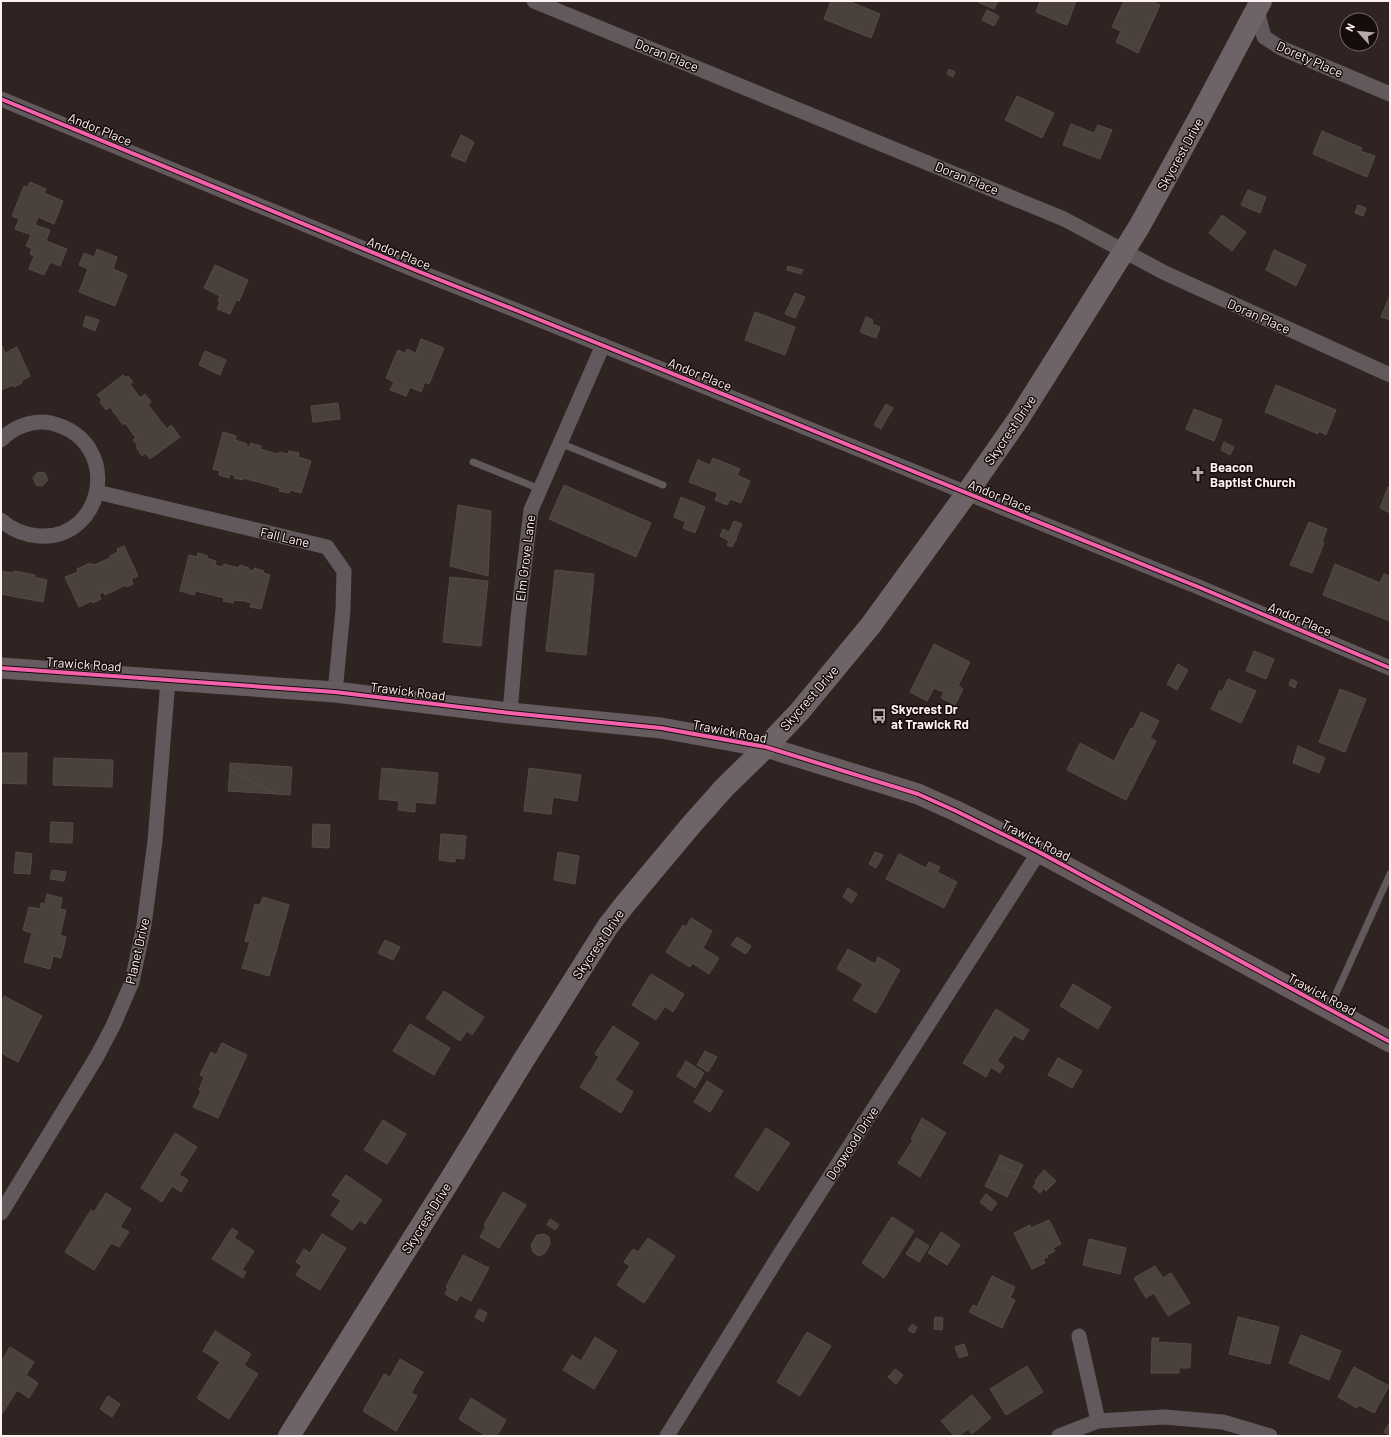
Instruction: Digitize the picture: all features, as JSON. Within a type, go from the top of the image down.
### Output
[{"type":"main road","name":"Skycrest Drive","points":[[289,1436],[608,926],[692,824],[724,788],[800,711],[871,625],[967,493],[1019,418],[1139,227],[1196,125],[1258,4]]},
{"type":"street","name":"Doran Place","points":[[534,1],[1064,219],[1164,274],[1390,375]]},
{"type":"street","name":"Dorety Place","points":[[1258,4],[1264,36],[1281,48],[1390,94]]},
{"type":"street","name":"Andor Place","points":[[1,99],[405,266],[1200,588],[1390,668]]},
{"type":"street","name":"Elm Grove Lane","points":[[510,713],[518,618],[531,510],[603,345]]},
{"type":"street","points":[[1,440],[18,427],[33,423],[49,423],[64,427],[78,435],[88,446],[96,461],[99,476],[94,502],[82,520],[73,527],[53,536],[31,536],[21,533],[11,528],[1,520]]},
{"type":"street","name":"Fall Lane","points":[[97,492],[326,547],[344,571],[335,692]]},
{"type":"street","name":"Trawick Road","points":[[1,668],[335,692],[510,713],[661,728],[766,747],[918,794],[956,811],[1039,852],[1390,1042]]},
{"type":"street","name":"Planet Drive","points":[[1,1214],[96,1058],[113,1026],[132,982],[144,925],[155,841],[168,680]]},
{"type":"street","name":"Dogwood Drive","points":[[667,1436],[780,1254],[1039,852]]},
{"type":"street","points":[[1079,1336],[1098,1421]]},
{"type":"street","points":[[1059,1436],[1098,1421],[1164,1417],[1223,1422],[1270,1436]]},
{"type":"lane","points":[[560,443],[663,484]]},
{"type":"lane","points":[[474,462],[540,489]]},
{"type":"lane","points":[[1329,1009],[1390,874]]},
{"type":"building","points":[[831,1],[848,1],[880,14],[871,38],[824,19]]},
{"type":"building","points":[[976,1],[998,1],[994,9]]},
{"type":"building","points":[[1040,1],[1076,1],[1067,25],[1036,12]]},
{"type":"building","points":[[1124,1],[1151,1],[1160,5],[1138,53],[1116,42],[1121,31],[1112,27]]},
{"type":"building","points":[[987,10],[999,16],[994,26],[982,20]]},
{"type":"building","points":[[949,69],[955,72],[953,77],[947,74]]},
{"type":"building","points":[[1017,96],[1054,113],[1042,138],[1005,120]]},
{"type":"building","points":[[1071,124],[1094,133],[1098,125],[1112,130],[1100,159],[1063,145]]},
{"type":"building","points":[[1322,131],[1362,148],[1360,151],[1375,156],[1367,177],[1313,154]]},
{"type":"building","points":[[461,135],[474,142],[465,162],[451,156]]},
{"type":"building","points":[[30,182],[46,189],[44,193],[63,201],[54,224],[38,217],[35,225],[50,230],[46,241],[67,249],[60,266],[50,262],[44,275],[29,269],[34,256],[30,254],[32,248],[26,246],[31,235],[15,229],[19,219],[12,216],[24,186],[28,187]]},
{"type":"building","points":[[1248,190],[1266,197],[1260,213],[1241,205]]},
{"type":"building","points":[[1358,205],[1366,208],[1363,216],[1355,213]]},
{"type":"building","points":[[1222,215],[1246,232],[1232,251],[1209,233]]},
{"type":"building","points":[[97,249],[117,257],[113,269],[127,275],[115,306],[79,292],[88,269],[79,265],[84,253],[94,257]]},
{"type":"building","points":[[1274,250],[1306,265],[1296,286],[1266,270]]},
{"type":"building","points":[[215,265],[248,280],[239,301],[236,300],[230,314],[217,309],[220,302],[218,301],[220,296],[204,288]]},
{"type":"building","points":[[788,266],[803,270],[801,274],[787,270]]},
{"type":"building","points":[[795,293],[805,297],[795,318],[785,314]]},
{"type":"building","points":[[1390,295],[1390,320],[1381,317]]},
{"type":"building","points":[[755,312],[795,327],[785,355],[745,340]]},
{"type":"building","points":[[86,316],[99,320],[95,331],[83,326]]},
{"type":"building","points":[[866,317],[873,320],[872,324],[880,327],[876,338],[860,332]]},
{"type":"building","points":[[421,339],[444,348],[429,384],[425,382],[421,392],[410,387],[406,396],[390,390],[394,382],[386,378],[398,350],[405,353],[407,349],[416,353]]},
{"type":"building","points":[[2,346],[5,353],[17,347],[30,376],[21,381],[22,383],[14,387],[13,385],[1,390]]},
{"type":"building","points":[[205,351],[226,360],[220,375],[199,365]]},
{"type":"building","points":[[123,375],[125,378],[128,376],[133,382],[130,384],[140,398],[145,394],[151,402],[148,405],[167,429],[171,425],[180,437],[150,459],[145,453],[142,456],[136,447],[138,446],[133,440],[136,438],[125,423],[123,425],[110,407],[106,410],[100,402],[102,400],[97,395]]},
{"type":"building","points":[[1276,385],[1336,410],[1326,435],[1319,431],[1318,434],[1265,412]]},
{"type":"building","points":[[338,403],[340,419],[313,422],[311,406]]},
{"type":"building","points":[[886,404],[893,408],[881,429],[874,425]]},
{"type":"building","points":[[1194,409],[1222,420],[1214,441],[1186,429]]},
{"type":"building","points":[[223,432],[236,436],[235,440],[247,444],[246,447],[249,447],[251,443],[261,446],[260,449],[278,454],[279,452],[288,454],[289,451],[299,453],[298,457],[311,461],[301,493],[290,490],[289,493],[279,491],[280,488],[243,478],[243,480],[234,478],[235,476],[230,474],[229,478],[219,475],[220,471],[213,469]]},
{"type":"building","points":[[1224,442],[1234,447],[1230,455],[1221,450]]},
{"type":"building","points":[[713,458],[740,469],[737,475],[750,481],[741,503],[730,499],[727,505],[715,500],[718,493],[689,482],[698,460],[710,465]]},
{"type":"building","points":[[38,472],[45,473],[48,480],[42,486],[36,485],[33,478]]},
{"type":"building","points":[[564,485],[651,523],[636,557],[549,519]]},
{"type":"building","points":[[1388,487],[1390,487],[1390,513],[1380,508]]},
{"type":"building","points":[[681,497],[705,507],[695,533],[683,528],[686,522],[674,517]]},
{"type":"building","points":[[458,505],[491,511],[488,576],[450,566]]},
{"type":"building","points":[[734,521],[742,524],[732,547],[727,545],[729,541],[720,536],[723,529],[729,532]]},
{"type":"building","points":[[1309,522],[1327,529],[1322,542],[1324,543],[1312,573],[1290,565]]},
{"type":"building","points":[[124,546],[138,576],[131,579],[133,584],[126,587],[126,585],[105,595],[104,592],[99,594],[101,599],[79,607],[65,577],[78,572],[77,569],[90,563],[90,565],[94,565],[110,558],[110,556],[118,552],[117,549]]},
{"type":"building","points":[[198,553],[208,556],[207,558],[216,561],[215,565],[223,567],[224,564],[239,568],[240,565],[249,568],[249,570],[254,571],[254,568],[264,571],[263,573],[270,575],[261,609],[250,607],[251,603],[241,600],[234,600],[233,603],[223,601],[224,598],[196,591],[194,595],[180,591],[189,555],[197,557]]},
{"type":"building","points":[[1335,564],[1380,583],[1384,574],[1390,576],[1390,621],[1323,595]]},
{"type":"building","points":[[555,570],[594,574],[586,655],[546,651]]},
{"type":"building","points":[[1,571],[13,573],[14,571],[35,575],[34,577],[47,580],[43,602],[1,594]]},
{"type":"building","points":[[450,577],[488,581],[481,646],[443,642]]},
{"type":"building","points":[[934,644],[970,662],[958,686],[963,689],[955,705],[941,698],[944,692],[934,688],[927,701],[910,692]]},
{"type":"building","points":[[1254,651],[1274,659],[1266,679],[1246,671]]},
{"type":"building","points":[[1178,664],[1188,670],[1177,690],[1167,684]]},
{"type":"building","points":[[1228,679],[1256,691],[1241,723],[1211,709],[1220,690],[1222,692]]},
{"type":"building","points":[[1291,679],[1297,682],[1295,688],[1289,685]]},
{"type":"building","points":[[1340,689],[1366,699],[1345,752],[1319,742]]},
{"type":"building","points":[[1141,712],[1159,721],[1150,738],[1156,741],[1126,800],[1067,770],[1080,743],[1114,761]]},
{"type":"building","points":[[1298,746],[1325,758],[1319,773],[1293,763]]},
{"type":"building","points":[[1,753],[27,753],[26,784],[1,783]]},
{"type":"building","points":[[54,758],[113,760],[112,787],[53,785]]},
{"type":"building","points":[[230,763],[292,767],[290,795],[277,794],[230,770]]},
{"type":"building","points":[[382,768],[438,773],[435,804],[415,802],[415,812],[398,810],[399,801],[379,799]]},
{"type":"building","points":[[529,768],[581,775],[577,801],[553,797],[551,814],[524,811]]},
{"type":"building","points":[[230,770],[265,788],[277,794],[228,791]]},
{"type":"building","points":[[51,822],[73,823],[72,843],[50,842]]},
{"type":"building","points":[[313,824],[330,825],[329,848],[312,847]]},
{"type":"building","points":[[441,834],[466,836],[464,859],[455,858],[455,862],[439,860]]},
{"type":"building","points":[[16,852],[32,854],[30,874],[14,873]]},
{"type":"building","points":[[558,852],[579,856],[575,884],[554,880]]},
{"type":"building","points":[[875,852],[883,855],[876,868],[869,864]]},
{"type":"building","points":[[899,854],[926,868],[929,862],[940,867],[937,872],[957,882],[944,908],[886,879]]},
{"type":"building","points":[[52,870],[66,872],[64,881],[50,879]]},
{"type":"building","points":[[848,888],[857,894],[852,903],[843,897]]},
{"type":"building","points":[[47,894],[62,898],[60,909],[66,910],[60,935],[66,937],[61,958],[53,956],[50,969],[24,962],[32,933],[23,930],[29,907],[40,909],[41,903],[45,904]]},
{"type":"building","points":[[263,897],[289,905],[269,976],[242,968],[250,942],[245,941],[255,904],[260,905]]},
{"type":"building","points":[[691,918],[712,931],[703,948],[719,958],[709,974],[692,963],[690,967],[666,952],[683,925],[686,927]]},
{"type":"building","points":[[737,937],[751,946],[746,954],[731,945]]},
{"type":"building","points":[[385,940],[400,947],[393,960],[378,953]]},
{"type":"building","points":[[848,949],[875,964],[878,957],[900,970],[876,1013],[853,1000],[863,984],[837,969]]},
{"type":"building","points":[[651,974],[684,994],[673,1012],[665,1006],[656,1020],[632,1005]]},
{"type":"building","points":[[1073,984],[1111,1007],[1098,1029],[1060,1006]]},
{"type":"building","points":[[444,991],[484,1017],[472,1035],[467,1031],[460,1041],[426,1018]]},
{"type":"building","points":[[4,996],[42,1016],[18,1062],[1,1053],[1,1002]]},
{"type":"building","points":[[996,1009],[1029,1030],[1023,1040],[1014,1035],[997,1061],[1004,1066],[1000,1073],[991,1067],[986,1077],[963,1063]]},
{"type":"building","points":[[410,1024],[450,1048],[434,1075],[393,1051]]},
{"type":"building","points":[[613,1026],[639,1043],[615,1080],[633,1092],[621,1113],[580,1087],[599,1057],[595,1054]]},
{"type":"building","points":[[222,1043],[247,1055],[218,1118],[193,1107],[201,1091],[199,1090],[204,1077],[200,1075],[211,1052],[216,1055]]},
{"type":"building","points":[[705,1051],[717,1057],[708,1072],[697,1065]]},
{"type":"building","points":[[1058,1058],[1082,1071],[1072,1088],[1048,1075]]},
{"type":"building","points":[[686,1061],[704,1073],[695,1088],[677,1076]]},
{"type":"building","points":[[707,1081],[723,1091],[710,1112],[694,1102]]},
{"type":"building","points":[[922,1118],[946,1133],[943,1137],[919,1124]]},
{"type":"building","points":[[383,1120],[406,1134],[387,1164],[364,1150]]},
{"type":"building","points":[[919,1124],[943,1137],[920,1177],[898,1163],[913,1140],[911,1139]]},
{"type":"building","points":[[766,1128],[790,1143],[758,1191],[735,1176]]},
{"type":"building","points":[[175,1133],[197,1147],[179,1175],[188,1180],[181,1192],[172,1186],[162,1202],[141,1188]]},
{"type":"building","points":[[1000,1155],[1023,1165],[1018,1175],[996,1164]]},
{"type":"building","points":[[996,1164],[1018,1175],[1007,1197],[985,1186]]},
{"type":"building","points":[[1044,1170],[1056,1181],[1046,1191],[1044,1188],[1040,1193],[1033,1187],[1036,1183],[1035,1181]]},
{"type":"building","points":[[346,1175],[382,1200],[365,1224],[360,1220],[352,1230],[331,1215],[341,1201],[332,1195]]},
{"type":"building","points":[[503,1192],[526,1205],[499,1248],[480,1237],[486,1226],[484,1225]]},
{"type":"building","points":[[106,1193],[131,1209],[120,1227],[129,1232],[119,1247],[111,1243],[94,1270],[65,1252],[91,1210],[94,1212]]},
{"type":"building","points":[[986,1194],[997,1203],[991,1211],[980,1202]]},
{"type":"building","points":[[892,1217],[914,1231],[884,1278],[862,1263]]},
{"type":"building","points":[[550,1219],[559,1225],[555,1230],[547,1225]]},
{"type":"building","points":[[1049,1220],[1061,1244],[1053,1248],[1055,1251],[1043,1259],[1045,1263],[1032,1269],[1014,1233],[1030,1225],[1031,1228]]},
{"type":"building","points":[[232,1228],[238,1232],[234,1238],[254,1251],[242,1270],[246,1272],[243,1278],[212,1259]]},
{"type":"building","points":[[941,1232],[960,1245],[947,1265],[928,1253]]},
{"type":"building","points":[[322,1234],[346,1248],[320,1290],[296,1275],[302,1266],[296,1262],[304,1249],[310,1253]]},
{"type":"building","points":[[544,1234],[549,1237],[550,1244],[545,1253],[539,1256],[533,1252],[531,1245],[537,1235]]},
{"type":"building","points":[[648,1238],[675,1256],[644,1303],[617,1285],[630,1266],[624,1262],[633,1249],[638,1252]]},
{"type":"building","points":[[916,1238],[929,1246],[919,1262],[906,1254]]},
{"type":"building","points":[[1089,1239],[1126,1248],[1120,1274],[1083,1265]]},
{"type":"building","points":[[463,1255],[489,1268],[471,1301],[460,1295],[457,1301],[445,1294],[448,1288],[446,1287]]},
{"type":"building","points":[[1155,1266],[1163,1278],[1171,1273],[1190,1303],[1168,1316],[1154,1293],[1146,1298],[1134,1278]]},
{"type":"building","points":[[992,1276],[1015,1287],[1010,1298],[1015,1300],[1002,1328],[969,1312],[973,1305],[977,1307]]},
{"type":"building","points":[[479,1309],[487,1313],[483,1322],[475,1317]]},
{"type":"building","points":[[935,1317],[943,1318],[942,1330],[934,1329]]},
{"type":"building","points":[[1238,1317],[1279,1327],[1270,1364],[1229,1354]]},
{"type":"building","points":[[912,1324],[917,1327],[914,1333],[908,1330]]},
{"type":"building","points":[[215,1331],[251,1354],[244,1365],[258,1374],[229,1419],[197,1398],[220,1362],[203,1351]]},
{"type":"building","points":[[807,1332],[831,1346],[800,1396],[777,1382]]},
{"type":"building","points":[[1301,1335],[1341,1351],[1329,1380],[1289,1363]]},
{"type":"building","points":[[595,1337],[617,1351],[594,1389],[563,1370],[572,1355],[581,1361]]},
{"type":"building","points":[[1152,1338],[1159,1338],[1158,1342],[1191,1344],[1190,1368],[1179,1368],[1179,1373],[1151,1373]]},
{"type":"building","points":[[964,1344],[968,1355],[959,1358],[955,1347]]},
{"type":"building","points":[[10,1347],[34,1362],[26,1375],[38,1383],[29,1398],[17,1390],[2,1414],[1,1362]]},
{"type":"building","points":[[400,1359],[423,1372],[411,1393],[417,1396],[396,1431],[363,1411],[384,1374],[390,1377]]},
{"type":"building","points":[[1027,1366],[1043,1392],[1006,1415],[990,1389]]},
{"type":"building","points":[[1354,1367],[1389,1386],[1374,1413],[1359,1405],[1357,1408],[1338,1397]]},
{"type":"building","points":[[895,1369],[903,1375],[896,1384],[888,1377]]},
{"type":"building","points":[[972,1395],[991,1418],[972,1434],[968,1429],[959,1436],[954,1436],[941,1421]]},
{"type":"building","points":[[108,1396],[120,1404],[112,1417],[100,1409]]},
{"type":"building","points":[[471,1398],[506,1420],[497,1436],[486,1436],[459,1419]]},
{"type":"building","points":[[1390,1422],[1390,1436],[1384,1432]]},
{"type":"cycle path","points":[[1,99],[420,272],[1201,588],[1390,668]]},
{"type":"cycle path","points":[[1,668],[335,692],[510,713],[661,728],[766,747],[918,794],[956,811],[1039,852],[1390,1042]]},
{"type":"place","name":"Beacon Baptist Church","points":[[1198,474]]},
{"type":"place","name":"Skycrest Dr at Trawick Rd","points":[[879,716]]}]
